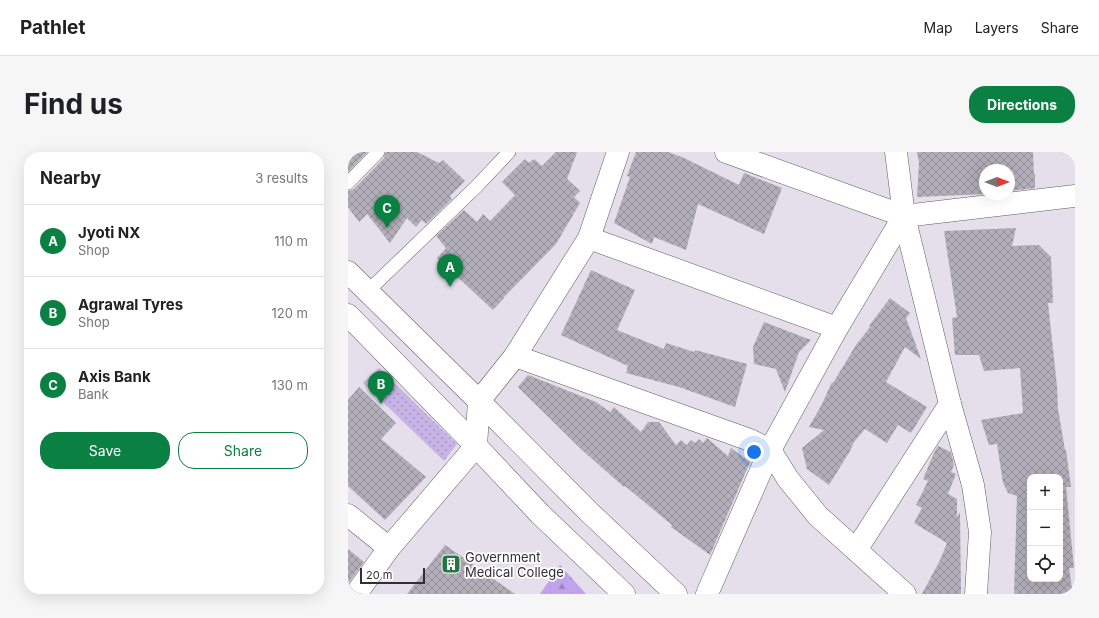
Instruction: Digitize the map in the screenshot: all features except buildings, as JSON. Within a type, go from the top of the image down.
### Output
[{"type":"street","points":[[356,594],[389,548],[476,446],[479,401],[515,356],[589,238],[618,152]]},
{"type":"street","points":[[726,152],[904,216],[1075,196]]},
{"type":"street","points":[[896,152],[904,216],[950,404],[972,485],[980,532],[976,594]]},
{"type":"street","points":[[707,594],[770,450],[838,328],[904,216]]},
{"type":"street","points":[[589,238],[838,328]]},
{"type":"street","points":[[348,272],[589,512],[676,594]]},
{"type":"street","points":[[348,315],[540,514],[624,594]]},
{"type":"street","points":[[515,356],[750,440],[770,450],[788,478],[818,516],[905,594]]},
{"type":"street","points":[[856,550],[950,404]]},
{"type":"street","points":[[348,515],[389,548]]},
{"type":"lane","points":[[348,183],[378,152]]},
{"type":"lane","points":[[368,291],[477,186],[510,152]]},
{"type":"shaded area","points":[[379,368],[457,444],[444,461],[363,383]]},
{"type":"green space","points":[[560,565],[586,594],[540,594]]},
{"type":"place","name":"Axis Bank","points":[[387,228]]},
{"type":"place","name":"Jyoti NX","points":[[450,287]]},
{"type":"place","name":"Agrawal Tyres","points":[[381,404]]},
{"type":"place","name":"Government Medical College","points":[[451,564]]}]
